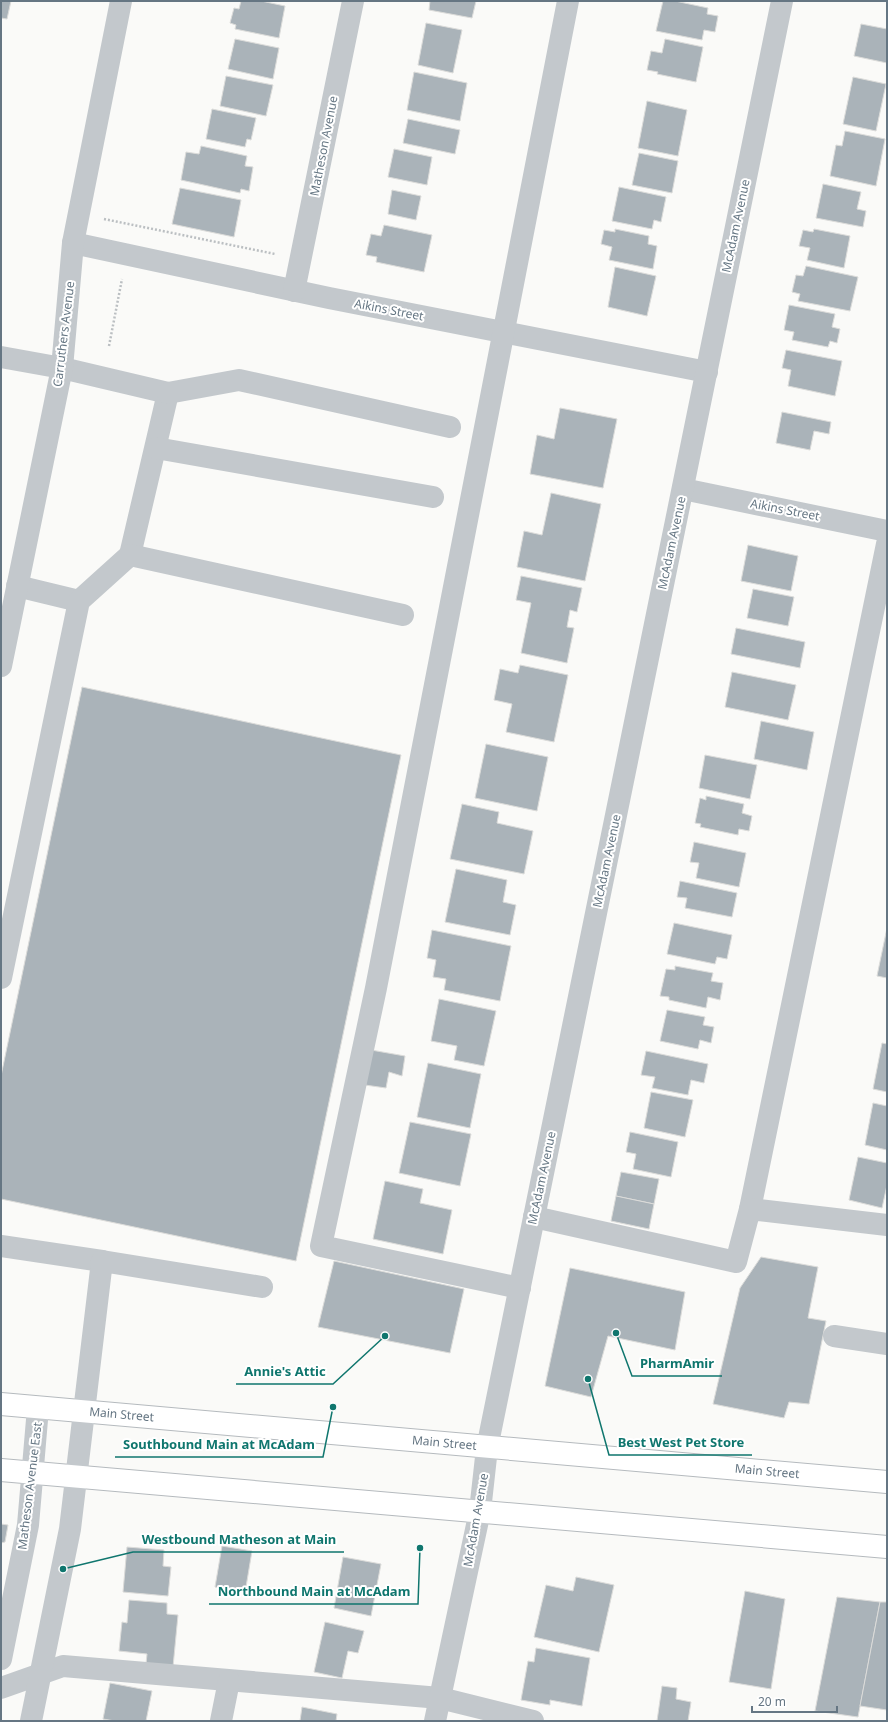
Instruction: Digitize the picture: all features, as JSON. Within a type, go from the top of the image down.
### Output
[{"type":"main road","name":"Main Street","points":[[1,1404],[487,1448],[887,1482]]},
{"type":"main road","points":[[1,1470],[887,1547]]},
{"type":"street","name":"Carruthers Avenue","points":[[1,666],[62,368],[73,243],[121,1]]},
{"type":"street","name":"Matheson Avenue","points":[[294,291],[353,1]]},
{"type":"street","points":[[520,1288],[321,1246],[376,988],[568,1]]},
{"type":"street","name":"McAdam Avenue","points":[[435,1721],[480,1511],[487,1448],[782,1]]},
{"type":"street","name":"Aikins Street","points":[[73,243],[294,291],[706,372]]},
{"type":"street","points":[[1,357],[62,368],[168,393],[239,380],[450,427]]},
{"type":"street","points":[[1,978],[79,601],[130,555],[168,393]]},
{"type":"street","points":[[156,448],[433,497]]},
{"type":"street","name":"Aikins Street","points":[[683,489],[887,531]]},
{"type":"street","points":[[534,1217],[736,1262],[750,1209],[887,544]]},
{"type":"street","points":[[130,555],[403,615]]},
{"type":"street","points":[[17,586],[79,601]]},
{"type":"street","points":[[750,1209],[887,1225]]},
{"type":"street","points":[[1,1246],[262,1287]]},
{"type":"street","points":[[31,1721],[70,1529],[102,1261]]},
{"type":"street","points":[[834,1336],[887,1344]]},
{"type":"street","name":"Matheson Avenue East","points":[[1,1659],[28,1525],[38,1408]]},
{"type":"street","points":[[1,1688],[63,1666],[440,1698],[533,1721]]},
{"type":"street","points":[[221,1721],[229,1681]]},
{"type":"path","points":[[103,219],[301,259]]},
{"type":"path","points":[[109,346],[127,255]]},
{"type":"building","points":[[1,1],[11,1],[7,19],[1,18]]},
{"type":"building","points":[[241,1],[261,1],[285,6],[279,38],[235,29],[236,25],[230,23],[234,8],[239,9]]},
{"type":"building","points":[[430,1],[476,1],[472,18],[429,10]]},
{"type":"building","points":[[663,1],[675,1],[708,8],[707,14],[718,16],[715,32],[704,30],[702,40],[656,31]]},
{"type":"building","points":[[426,23],[462,30],[453,73],[418,65]]},
{"type":"building","points":[[861,24],[887,29],[887,63],[854,56]]},
{"type":"building","points":[[235,39],[279,48],[273,79],[228,69]]},
{"type":"building","points":[[665,39],[703,47],[696,82],[657,74],[658,72],[647,70],[651,51],[662,53]]},
{"type":"building","points":[[414,72],[467,83],[460,121],[407,110]]},
{"type":"building","points":[[226,76],[273,85],[266,116],[220,106]]},
{"type":"building","points":[[853,77],[886,84],[876,131],[843,124]]},
{"type":"building","points":[[647,101],[687,110],[678,156],[638,148]]},
{"type":"building","points":[[212,109],[256,118],[251,140],[247,139],[245,147],[206,139]]},
{"type":"building","points":[[408,119],[460,130],[455,154],[403,143]]},
{"type":"building","points":[[845,131],[885,139],[876,186],[830,176],[836,145],[842,146]]},
{"type":"building","points":[[201,146],[247,156],[245,166],[253,167],[249,191],[241,189],[240,193],[181,180],[186,152],[199,154]]},
{"type":"building","points":[[394,149],[432,157],[427,185],[388,177]]},
{"type":"building","points":[[639,153],[678,161],[672,193],[632,185]]},
{"type":"building","points":[[823,184],[861,192],[857,209],[866,211],[863,227],[816,218]]},
{"type":"building","points":[[619,187],[666,197],[661,222],[654,220],[652,229],[612,221]]},
{"type":"building","points":[[180,188],[241,200],[234,237],[172,224]]},
{"type":"building","points":[[392,190],[421,196],[416,220],[388,214]]},
{"type":"building","points":[[384,225],[432,235],[424,272],[376,262],[377,257],[366,255],[371,234],[381,236]]},
{"type":"building","points":[[615,229],[649,236],[648,244],[657,246],[653,269],[609,260],[612,247],[601,244],[604,230],[615,232]]},
{"type":"building","points":[[814,229],[850,236],[844,268],[807,260],[810,248],[799,246],[803,230],[813,232]]},
{"type":"building","points":[[806,266],[858,277],[850,311],[798,301],[800,294],[792,292],[796,275],[803,276]]},
{"type":"building","points":[[615,267],[656,276],[647,316],[608,307]]},
{"type":"building","points":[[789,305],[835,314],[832,327],[840,329],[837,343],[830,341],[828,347],[792,340],[794,332],[784,330]]},
{"type":"building","points":[[786,350],[842,361],[835,396],[788,386],[791,370],[782,368]]},
{"type":"building","points":[[560,408],[617,419],[603,488],[530,474],[537,435],[554,439]]},
{"type":"building","points":[[782,412],[831,422],[829,434],[814,431],[810,450],[776,443]]},
{"type":"building","points":[[551,493],[601,504],[585,581],[517,567],[524,531],[542,535]]},
{"type":"building","points":[[748,545],[798,556],[791,591],[741,581]]},
{"type":"building","points":[[521,576],[582,588],[577,612],[570,610],[567,627],[574,628],[567,663],[521,653],[531,603],[516,600]]},
{"type":"building","points":[[753,589],[794,597],[788,626],[747,618]]},
{"type":"building","points":[[736,628],[805,642],[800,668],[731,654]]},
{"type":"building","points":[[520,665],[568,675],[554,742],[506,732],[512,704],[494,700],[500,669],[518,673]]},
{"type":"building","points":[[732,672],[796,685],[788,720],[725,707]]},
{"type":"building","points":[[82,687],[401,755],[296,1261],[1,1199],[1,1076]]},
{"type":"building","points":[[761,721],[814,732],[807,770],[754,759]]},
{"type":"building","points":[[486,744],[548,757],[537,811],[475,798]]},
{"type":"building","points":[[705,755],[757,765],[750,799],[699,788]]},
{"type":"building","points":[[706,796],[744,804],[742,813],[752,816],[749,831],[739,829],[738,835],[700,827],[701,824],[695,823],[700,798],[706,800]]},
{"type":"building","points":[[462,804],[499,812],[497,823],[533,831],[524,874],[450,859]]},
{"type":"building","points":[[694,842],[746,853],[739,887],[696,878],[699,863],[690,862]]},
{"type":"building","points":[[456,869],[507,880],[503,902],[516,905],[510,935],[445,922]]},
{"type":"building","points":[[680,881],[737,893],[732,917],[685,908],[687,898],[677,897]]},
{"type":"building","points":[[674,923],[732,935],[727,959],[717,957],[715,964],[667,954]]},
{"type":"building","points":[[887,928],[887,978],[877,976]]},
{"type":"building","points":[[432,930],[511,946],[500,1001],[444,990],[446,979],[433,977],[436,960],[427,958]]},
{"type":"building","points":[[675,966],[713,973],[711,981],[723,983],[720,1000],[708,997],[706,1008],[669,1000],[669,997],[660,996],[666,969],[675,970]]},
{"type":"building","points":[[439,999],[496,1011],[484,1066],[454,1060],[457,1046],[431,1041]]},
{"type":"building","points":[[667,1010],[705,1017],[703,1025],[714,1027],[711,1043],[700,1040],[698,1049],[660,1041]]},
{"type":"building","points":[[882,1043],[887,1044],[887,1092],[873,1089]]},
{"type":"building","points":[[371,1050],[405,1056],[402,1076],[389,1072],[386,1088],[365,1085]]},
{"type":"building","points":[[646,1051],[708,1064],[704,1083],[691,1080],[688,1095],[652,1088],[655,1077],[641,1075]]},
{"type":"building","points":[[428,1063],[481,1074],[470,1128],[417,1117]]},
{"type":"building","points":[[651,1092],[693,1100],[685,1137],[644,1128]]},
{"type":"building","points":[[873,1103],[887,1106],[887,1150],[865,1145]]},
{"type":"building","points":[[410,1122],[471,1134],[460,1186],[399,1173]]},
{"type":"building","points":[[630,1132],[678,1142],[671,1177],[633,1169],[636,1154],[626,1152]]},
{"type":"building","points":[[858,1157],[887,1163],[887,1185],[882,1208],[849,1200]]},
{"type":"building","points":[[621,1172],[659,1179],[654,1204],[616,1196]]},
{"type":"building","points":[[385,1181],[423,1189],[420,1203],[452,1210],[443,1254],[373,1239]]},
{"type":"building","points":[[616,1196],[654,1204],[649,1229],[611,1221]]},
{"type":"building","points":[[761,1257],[818,1267],[808,1318],[826,1321],[809,1404],[789,1402],[784,1418],[713,1404],[740,1288]]},
{"type":"building","points":[[334,1261],[464,1289],[450,1353],[318,1327]]},
{"type":"building","points":[[570,1268],[685,1292],[675,1350],[608,1336],[591,1397],[545,1386]]},
{"type":"building","points":[[1,1524],[8,1525],[5,1542],[1,1543]]},
{"type":"building","points":[[222,1546],[252,1551],[245,1593],[215,1587]]},
{"type":"building","points":[[127,1547],[164,1550],[163,1566],[171,1567],[168,1596],[123,1592]]},
{"type":"building","points":[[343,1557],[381,1564],[371,1616],[334,1608]]},
{"type":"building","points":[[576,1577],[614,1585],[599,1652],[534,1637],[546,1585],[573,1591]]},
{"type":"building","points":[[745,1591],[785,1599],[771,1689],[729,1682]]},
{"type":"building","points":[[837,1597],[880,1602],[858,1717],[815,1711]]},
{"type":"building","points":[[129,1600],[167,1603],[167,1614],[178,1615],[173,1667],[146,1664],[147,1654],[119,1651],[122,1622],[127,1623]]},
{"type":"building","points":[[880,1602],[887,1602],[887,1710],[860,1706]]},
{"type":"building","points":[[325,1622],[364,1631],[358,1653],[348,1651],[342,1678],[314,1672]]},
{"type":"building","points":[[536,1648],[590,1658],[582,1706],[550,1700],[550,1705],[521,1700],[528,1661],[534,1662]]},
{"type":"building","points":[[110,1683],[152,1691],[146,1721],[115,1721],[103,1719]]},
{"type":"building","points":[[662,1686],[677,1688],[676,1699],[691,1702],[688,1721],[657,1721]]},
{"type":"building","points":[[302,1707],[337,1714],[336,1721],[300,1721]]},
{"type":"place","name":"PharmAmir","points":[[616,1333]]},
{"type":"place","name":"Annie's Attic","points":[[385,1336]]},
{"type":"place","name":"Best West Pet Store","points":[[588,1379]]},
{"type":"place","name":"Southbound Main at McAdam","points":[[333,1407]]},
{"type":"place","name":"Northbound Main at McAdam","points":[[420,1548]]},
{"type":"place","name":"Westbound Matheson at Main","points":[[63,1569]]}]
